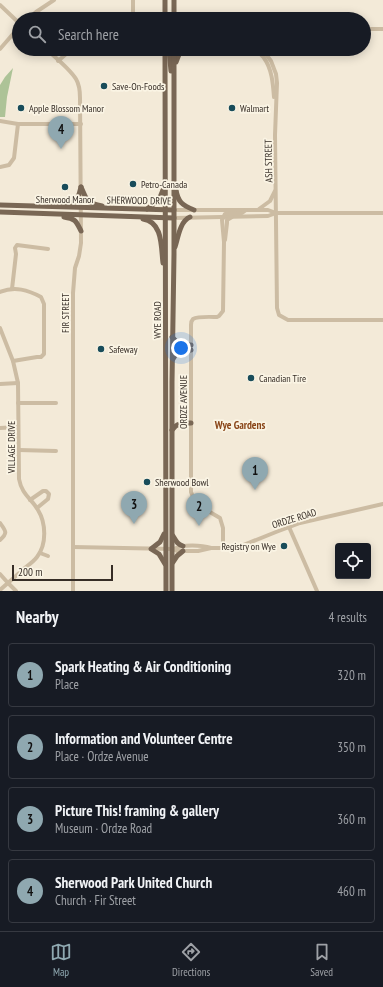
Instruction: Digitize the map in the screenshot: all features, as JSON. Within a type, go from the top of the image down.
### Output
[{"type":"main road","points":[[174,0],[175,12]]},
{"type":"main road","points":[[163,12],[165,2]]},
{"type":"main road","points":[[170,56],[171,89],[174,93]]},
{"type":"main road","name":"WYE ROAD","points":[[172,591],[174,56]]},
{"type":"main road","points":[[174,66],[178,56]]},
{"type":"main road","name":"WYE ROAD","points":[[166,57],[166,591]]},
{"type":"main road","points":[[174,182],[178,198],[182,204],[194,210]]},
{"type":"main road","points":[[146,209],[159,200],[165,185]]},
{"type":"main road","points":[[53,206],[72,203],[75,201],[81,187]]},
{"type":"main road","points":[[81,187],[89,203],[110,208]]},
{"type":"main road","name":"SHERWOOD DRIVE","points":[[0,205],[174,210]]},
{"type":"main road","name":"SHERWOOD DRIVE","points":[[0,212],[174,218]]},
{"type":"main road","points":[[43,213],[74,220],[78,223],[82,231]]},
{"type":"main road","points":[[115,215],[125,218],[148,220],[156,226],[160,238],[166,288]]},
{"type":"main road","points":[[174,254],[181,228],[190,217]]},
{"type":"main road","points":[[172,337],[176,342],[190,347]]},
{"type":"main road","points":[[172,362],[178,351],[190,347]]},
{"type":"main road","points":[[172,430],[179,423],[191,423]]},
{"type":"main road","points":[[166,531],[161,541],[151,549],[161,556],[166,565]]},
{"type":"main road","points":[[172,533],[176,542],[183,549],[172,563]]},
{"type":"street","points":[[36,12],[54,0]]},
{"type":"street","points":[[133,0],[133,12]]},
{"type":"street","points":[[0,5],[12,16]]},
{"type":"street","points":[[371,29],[383,29]]},
{"type":"street","points":[[0,49],[12,35]]},
{"type":"street","name":"FIR STREET","points":[[53,56],[76,79],[79,87],[81,124],[82,231],[81,248],[75,268],[73,284],[73,591]]},
{"type":"street","points":[[58,61],[64,56]]},
{"type":"street","name":"ASH STREET","points":[[262,56],[269,67],[276,109]]},
{"type":"street","name":"ASH STREET","points":[[267,56],[276,74],[277,84],[276,213],[277,308],[279,314],[288,320],[383,320]]},
{"type":"street","points":[[0,121],[18,124],[81,124]]},
{"type":"street","points":[[0,167],[9,165],[14,158],[18,124]]},
{"type":"street","points":[[258,210],[270,201],[276,189]]},
{"type":"street","name":"SHERWOOD DRIVE","points":[[174,210],[268,210],[276,213],[383,213]]},
{"type":"street","points":[[224,242],[222,220],[225,214],[242,213],[246,210]]},
{"type":"street","name":"SHERWOOD DRIVE","points":[[174,218],[268,216],[276,213]]},
{"type":"street","points":[[224,242],[228,220],[232,216]]},
{"type":"street","name":"ORDZE AVENUE","points":[[223,548],[224,528],[220,518],[198,505],[195,502],[191,492],[190,347],[191,325],[193,320],[199,318],[217,317],[223,311],[224,242]]},
{"type":"street","points":[[12,289],[16,254],[15,248],[17,245],[48,249]]},
{"type":"street","points":[[0,292],[12,289],[28,290],[41,297],[44,304],[44,354],[41,357],[13,361]]},
{"type":"street","name":"VILLAGE DRIVE","points":[[0,328],[13,361],[18,383],[20,485],[42,517],[45,531],[40,554]]},
{"type":"street","points":[[0,384],[18,383]]},
{"type":"street","points":[[18,403],[56,403]]},
{"type":"street","points":[[0,428],[18,427]]},
{"type":"street","points":[[19,450],[56,450]]},
{"type":"street","points":[[30,500],[42,491],[46,491],[49,494],[48,499],[37,508]]},
{"type":"street","name":"ORDZE ROAD","points":[[73,546],[173,549],[177,551],[183,549],[198,551],[211,548],[236,548],[300,523],[383,504]]},
{"type":"street","points":[[0,523],[6,533],[0,540]]},
{"type":"street","points":[[289,527],[317,591]]},
{"type":"street","points":[[0,590],[40,554],[48,556]]},
{"type":"street","points":[[0,574],[16,591]]},
{"type":"green space","points":[[13,68],[7,97],[5,117],[0,117],[0,85]]},
{"type":"place","name":"Save-On-Foods","points":[[104,86]]},
{"type":"place","name":"Apple Blossom Manor","points":[[21,108]]},
{"type":"place","name":"Walmart","points":[[232,108]]},
{"type":"place","name":"Sherwood Park United Church","points":[[61,149]]},
{"type":"place","name":"Petro-Canada","points":[[133,184]]},
{"type":"place","name":"Sherwood Manor","points":[[65,187]]},
{"type":"place","name":"Safeway","points":[[101,349]]},
{"type":"place","name":"Canadian Tire","points":[[251,378]]},
{"type":"place","name":"Sherwood Bowl","points":[[147,482]]},
{"type":"place","name":"Spark Heating & Air Conditioning","points":[[255,490]]},
{"type":"place","name":"Picture This! framing & gallery","points":[[134,524]]},
{"type":"place","name":"Information and Volunteer Centre","points":[[199,526]]},
{"type":"place","name":"Registry on Wye","points":[[284,546]]},
{"type":"district","name":"Wye Gardens","points":[[240,425]]}]
